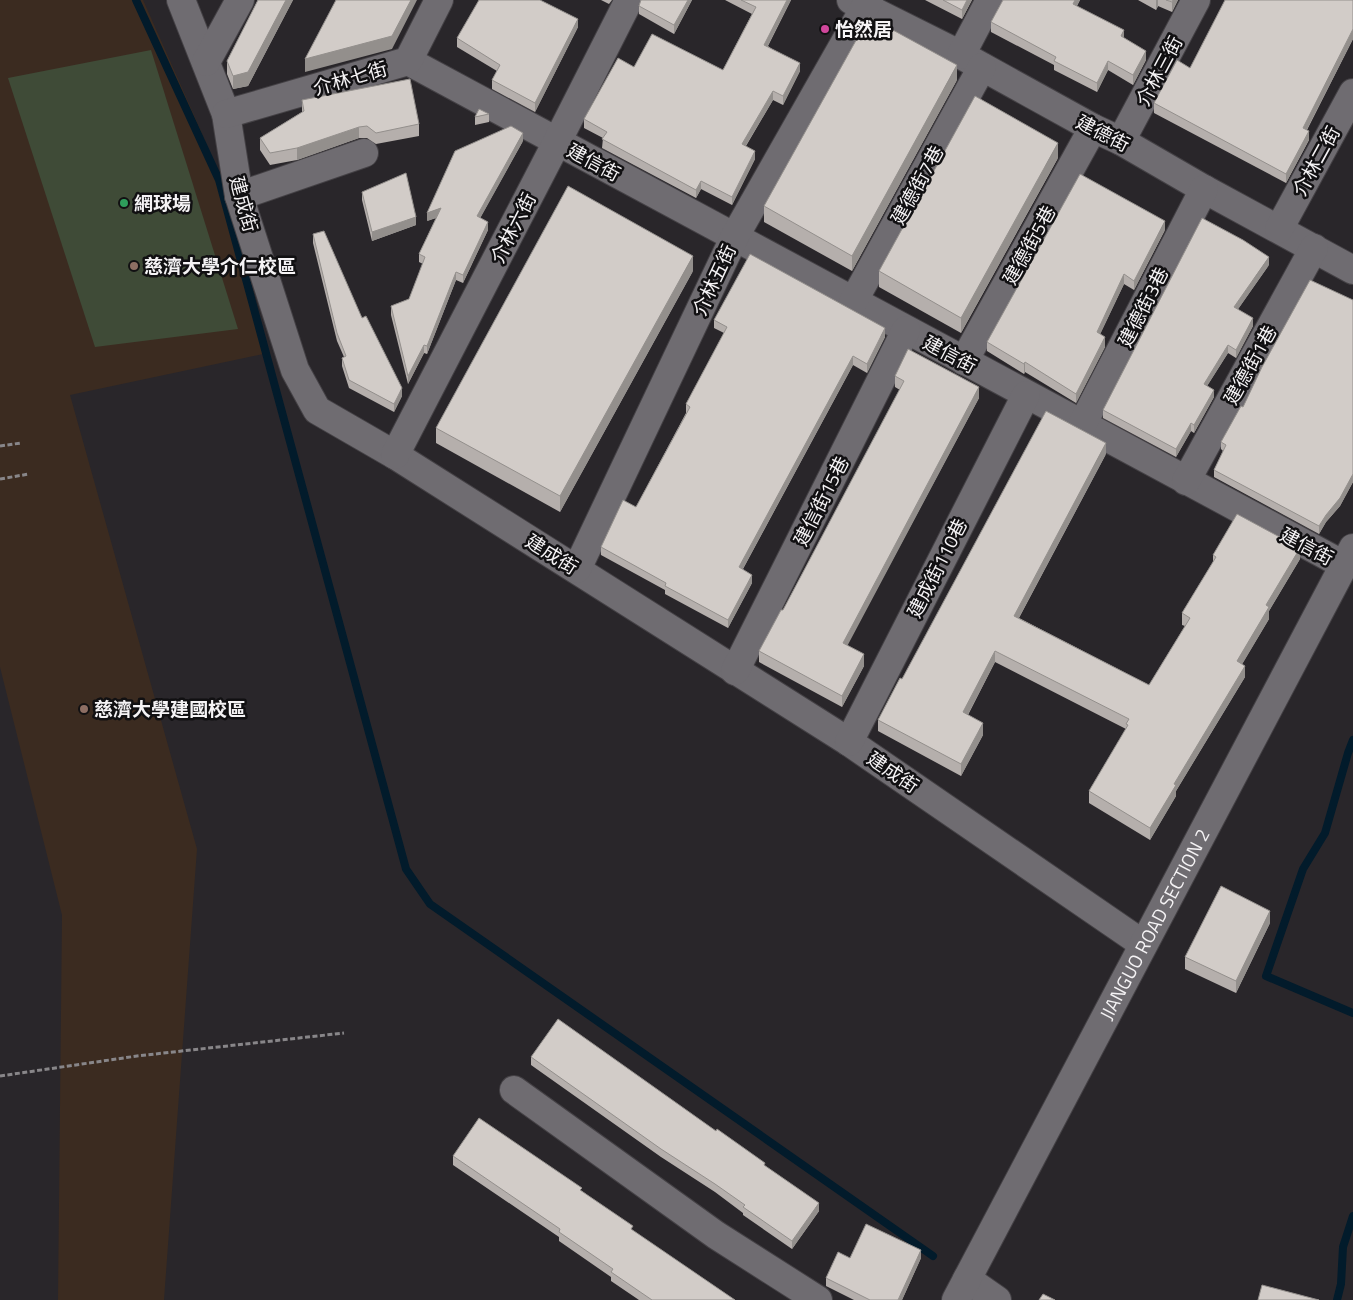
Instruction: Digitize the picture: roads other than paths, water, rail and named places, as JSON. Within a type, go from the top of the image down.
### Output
[{"type":"street","name":"建成街","points":[[181,0],[226,114],[240,196],[295,370],[317,410],[395,455],[849,742],[1143,944]]},
{"type":"street","points":[[206,62],[240,0]]},
{"type":"street","name":"介林七街","points":[[226,114],[408,61],[439,0]]},
{"type":"street","name":"介林六街","points":[[395,455],[629,0]]},
{"type":"street","name":"建德街7巷","points":[[853,302],[971,61],[990,0]]},
{"type":"street","name":"介林三街","points":[[1121,141],[1196,0]]},
{"type":"street","name":"建德街","points":[[862,3],[1093,128],[1121,141],[1204,189],[1353,270]]},
{"type":"street","name":"介林五街","points":[[577,569],[735,236],[862,3]]},
{"type":"street","name":"建信街","points":[[408,61],[1186,481],[1348,557]]},
{"type":"street","name":"介林二街","points":[[1279,229],[1353,93]]},
{"type":"street","name":"建德街5巷","points":[[964,361],[1093,128]]},
{"type":"street","points":[[240,196],[364,153]]},
{"type":"street","name":"建德街3巷","points":[[1082,425],[1204,189]]},
{"type":"street","name":"建德街1巷","points":[[1186,481],[1314,248]]},
{"type":"street","name":"建信街15巷","points":[[735,671],[906,330]]},
{"type":"street","name":"建成街110巷","points":[[849,742],[1026,394]]},
{"type":"street","name":"JIANGUO ROAD SECTION 2","points":[[962,1289],[1348,557]]},
{"type":"street","points":[[514,1090],[716,1235],[818,1300]]},
{"type":"street","points":[[962,1289],[997,1300]]},
{"type":"waterway","points":[[136,0],[219,180],[406,869],[430,904],[933,1256]]},
{"type":"waterway","points":[[1353,740],[1325,833],[1303,869],[1266,976],[1353,1013]]},
{"type":"waterway","points":[[1337,1300],[1341,1284],[1343,1247],[1353,1216]]},
{"type":"place","name":"怡然居","points":[[825,29]]},
{"type":"place","name":"網球場","points":[[124,203]]},
{"type":"place","name":"慈濟大學介仁校區","points":[[134,266]]},
{"type":"place","name":"慈濟大學建國校區","points":[[84,709]]}]
